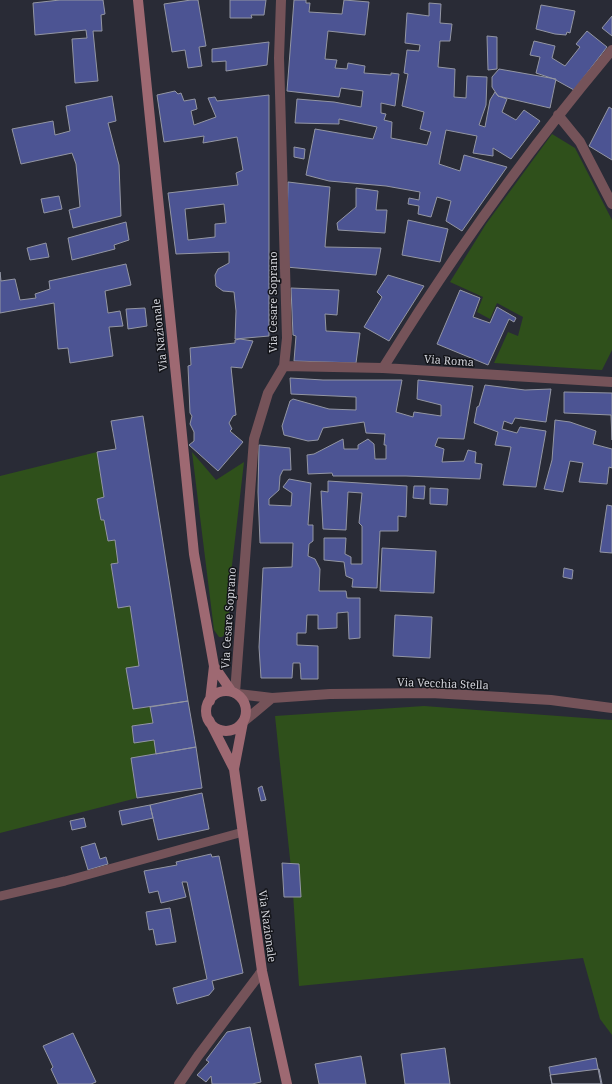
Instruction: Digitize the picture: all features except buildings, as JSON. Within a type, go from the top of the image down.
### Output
[{"type":"main road","name":"Via Nazionale","points":[[138,0],[194,554],[214,666],[210,701],[207,707],[209,720],[234,769],[262,971],[287,1084]]},
{"type":"main road","name":"Via Nazionale","points":[[214,666],[245,704],[246,710],[234,769]]},
{"type":"main road","points":[[210,701],[219,692],[235,693]]},
{"type":"main road","points":[[209,720],[219,730],[226,731],[233,730],[243,722]]},
{"type":"street","name":"Via Cesare Soprano","points":[[235,693],[254,439],[268,393],[284,366],[287,338],[279,58],[281,0]]},
{"type":"street","points":[[383,368],[445,269],[558,115],[612,50]]},
{"type":"street","points":[[558,115],[580,142],[612,204]]},
{"type":"street","name":"Via Roma","points":[[284,366],[383,368],[612,382]]},
{"type":"street","name":"Via Vecchia Stella","points":[[235,693],[272,698],[330,694],[430,693],[550,700],[612,708]]},
{"type":"street","points":[[243,722],[272,698]]},
{"type":"street","points":[[179,1084],[198,1056],[262,971]]},
{"type":"lane","points":[[0,896],[65,881],[243,832]]},
{"type":"green space","points":[[552,134],[575,148],[612,220],[612,350],[602,370],[494,363],[508,332],[518,336],[523,317],[497,303],[490,319],[477,312],[483,297],[450,282],[486,224]]},
{"type":"green space","points":[[97,452],[104,497],[97,499],[101,520],[104,520],[108,541],[115,540],[118,563],[111,564],[118,608],[130,606],[139,666],[127,668],[133,709],[150,707],[153,723],[132,726],[134,742],[154,740],[156,754],[131,758],[137,798],[0,833],[0,476]]},
{"type":"green space","points":[[192,452],[216,480],[244,462],[232,565],[228,631],[222,637],[219,637],[214,630]]},
{"type":"green space","points":[[424,706],[612,720],[612,1035],[600,1019],[583,958],[299,986],[292,878],[275,716]]}]
